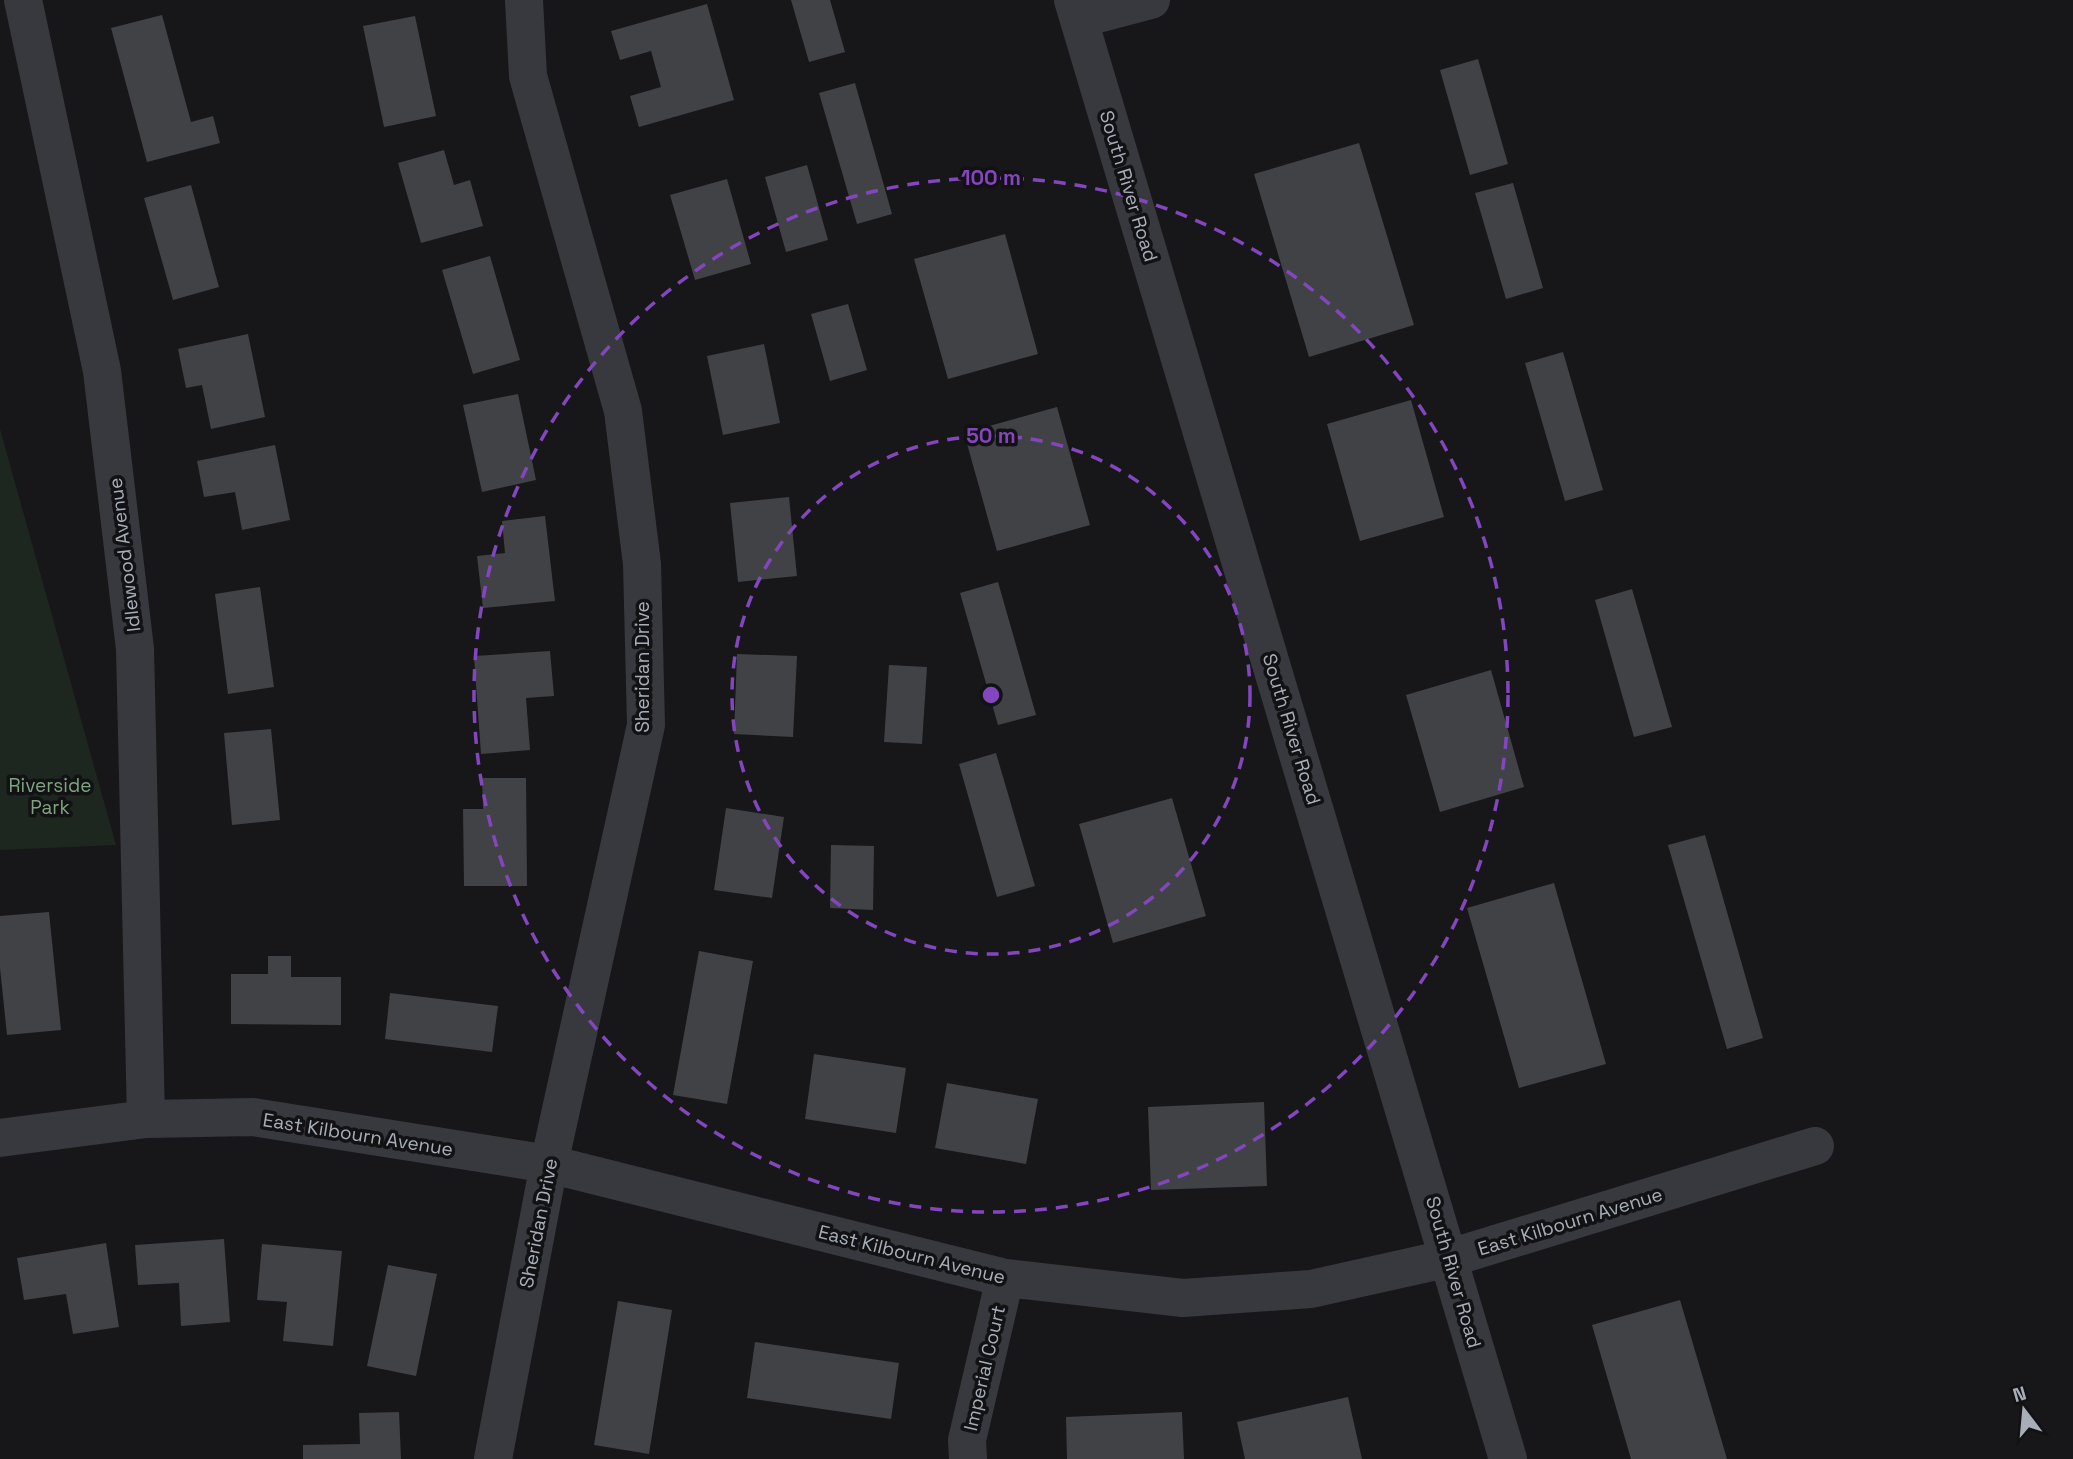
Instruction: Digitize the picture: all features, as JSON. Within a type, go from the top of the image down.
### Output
[{"type":"street","name":"Idlewood Avenue","points":[[23,0],[102,371],[135,649],[146,1119]]},
{"type":"street","name":"Sheridan Drive","points":[[493,1459],[549,1164],[646,725],[642,564],[623,411],[528,76],[524,0]]},
{"type":"street","points":[[1076,10],[1151,0]]},
{"type":"street","name":"South River Road","points":[[1076,10],[1508,1459]]},
{"type":"street","name":"East Kilbourn Avenue","points":[[0,1138],[146,1119],[253,1117],[549,1164],[1005,1278],[1183,1298],[1311,1289],[1450,1258],[1815,1146]]},
{"type":"street","name":"Imperial Court","points":[[968,1459],[967,1440],[1005,1278]]},
{"type":"green space","name":"Riverside Park","points":[[0,429],[116,845],[0,850]]},
{"type":"building","points":[[791,0],[830,0],[845,52],[809,62]]},
{"type":"building","points":[[707,4],[734,100],[639,127],[630,96],[661,87],[651,51],[620,60],[611,31]]},
{"type":"building","points":[[162,15],[191,122],[213,116],[220,143],[147,162],[111,28]]},
{"type":"building","points":[[415,16],[436,116],[384,127],[363,26]]},
{"type":"building","points":[[1478,59],[1508,164],[1470,175],[1440,70]]},
{"type":"building","points":[[855,83],[892,214],[857,224],[819,93]]},
{"type":"building","points":[[1359,143],[1414,325],[1309,357],[1254,174]]},
{"type":"building","points":[[444,150],[454,185],[470,180],[483,226],[421,243],[398,163]]},
{"type":"building","points":[[807,165],[828,240],[786,252],[765,177]]},
{"type":"building","points":[[727,179],[751,264],[695,280],[670,195]]},
{"type":"building","points":[[1513,183],[1543,288],[1506,299],[1475,193]]},
{"type":"building","points":[[191,185],[219,287],[173,300],[144,198]]},
{"type":"building","points":[[1005,234],[1038,354],[948,379],[914,259]]},
{"type":"building","points":[[490,256],[520,360],[473,374],[442,270]]},
{"type":"building","points":[[848,304],[867,370],[830,381],[811,314]]},
{"type":"building","points":[[248,334],[265,417],[211,429],[202,385],[186,388],[178,349]]},
{"type":"building","points":[[764,344],[780,423],[723,435],[707,356]]},
{"type":"building","points":[[1563,352],[1603,490],[1565,501],[1525,363]]},
{"type":"building","points":[[518,394],[536,480],[482,492],[463,405]]},
{"type":"building","points":[[1411,400],[1444,517],[1360,541],[1327,424]]},
{"type":"building","points":[[1057,407],[1090,525],[997,551],[964,433]]},
{"type":"building","points":[[275,445],[290,520],[242,530],[235,492],[204,497],[197,461]]},
{"type":"building","points":[[789,497],[797,576],[738,582],[730,503]]},
{"type":"building","points":[[545,516],[555,601],[483,608],[477,556],[505,553],[502,521]]},
{"type":"building","points":[[998,582],[1036,715],[998,725],[960,593]]},
{"type":"building","points":[[260,587],[274,687],[228,694],[215,594]]},
{"type":"building","points":[[1632,589],[1672,727],[1634,737],[1595,600]]},
{"type":"building","points":[[550,651],[554,696],[526,698],[530,750],[481,754],[474,656]]},
{"type":"building","points":[[737,654],[797,656],[793,737],[734,734]]},
{"type":"building","points":[[889,665],[927,667],[922,744],[884,742]]},
{"type":"building","points":[[1491,670],[1524,787],[1440,812],[1406,695]]},
{"type":"building","points":[[271,729],[280,820],[232,825],[224,733]]},
{"type":"building","points":[[996,753],[1035,886],[997,897],[959,764]]},
{"type":"building","points":[[482,778],[526,778],[527,886],[464,886],[463,809],[483,809]]},
{"type":"building","points":[[1172,798],[1206,916],[1113,943],[1079,824]]},
{"type":"building","points":[[726,808],[784,817],[772,898],[714,890]]},
{"type":"building","points":[[1705,835],[1763,1038],[1727,1049],[1668,845]]},
{"type":"building","points":[[831,845],[874,846],[873,910],[830,908]]},
{"type":"building","points":[[1554,883],[1606,1064],[1519,1088],[1467,908]]},
{"type":"building","points":[[49,912],[61,1030],[7,1035],[0,968],[0,916]]},
{"type":"building","points":[[699,951],[753,961],[727,1104],[673,1095]]},
{"type":"building","points":[[268,956],[291,956],[291,977],[341,977],[341,1025],[231,1024],[231,974],[268,974]]},
{"type":"building","points":[[390,993],[498,1006],[492,1052],[385,1039]]},
{"type":"building","points":[[814,1054],[906,1068],[896,1133],[805,1119]]},
{"type":"building","points":[[947,1083],[1038,1099],[1026,1164],[935,1148]]},
{"type":"building","points":[[1264,1102],[1267,1186],[1151,1190],[1148,1107]]},
{"type":"building","points":[[224,1239],[230,1322],[181,1326],[179,1283],[138,1285],[135,1245]]},
{"type":"building","points":[[106,1243],[119,1327],[73,1334],[66,1294],[24,1300],[17,1258]]},
{"type":"building","points":[[262,1244],[342,1251],[333,1346],[283,1341],[287,1302],[257,1300]]},
{"type":"building","points":[[388,1265],[437,1274],[416,1376],[367,1366]]},
{"type":"building","points":[[1680,1300],[1727,1459],[1631,1459],[1592,1325]]},
{"type":"building","points":[[618,1301],[672,1310],[649,1454],[594,1445]]},
{"type":"building","points":[[755,1342],[899,1363],[891,1419],[747,1398]]},
{"type":"building","points":[[1348,1397],[1362,1459],[1245,1459],[1237,1422]]},
{"type":"building","points":[[399,1412],[401,1459],[303,1459],[303,1445],[360,1444],[359,1413]]},
{"type":"building","points":[[1182,1412],[1184,1459],[1067,1459],[1066,1417]]}]
